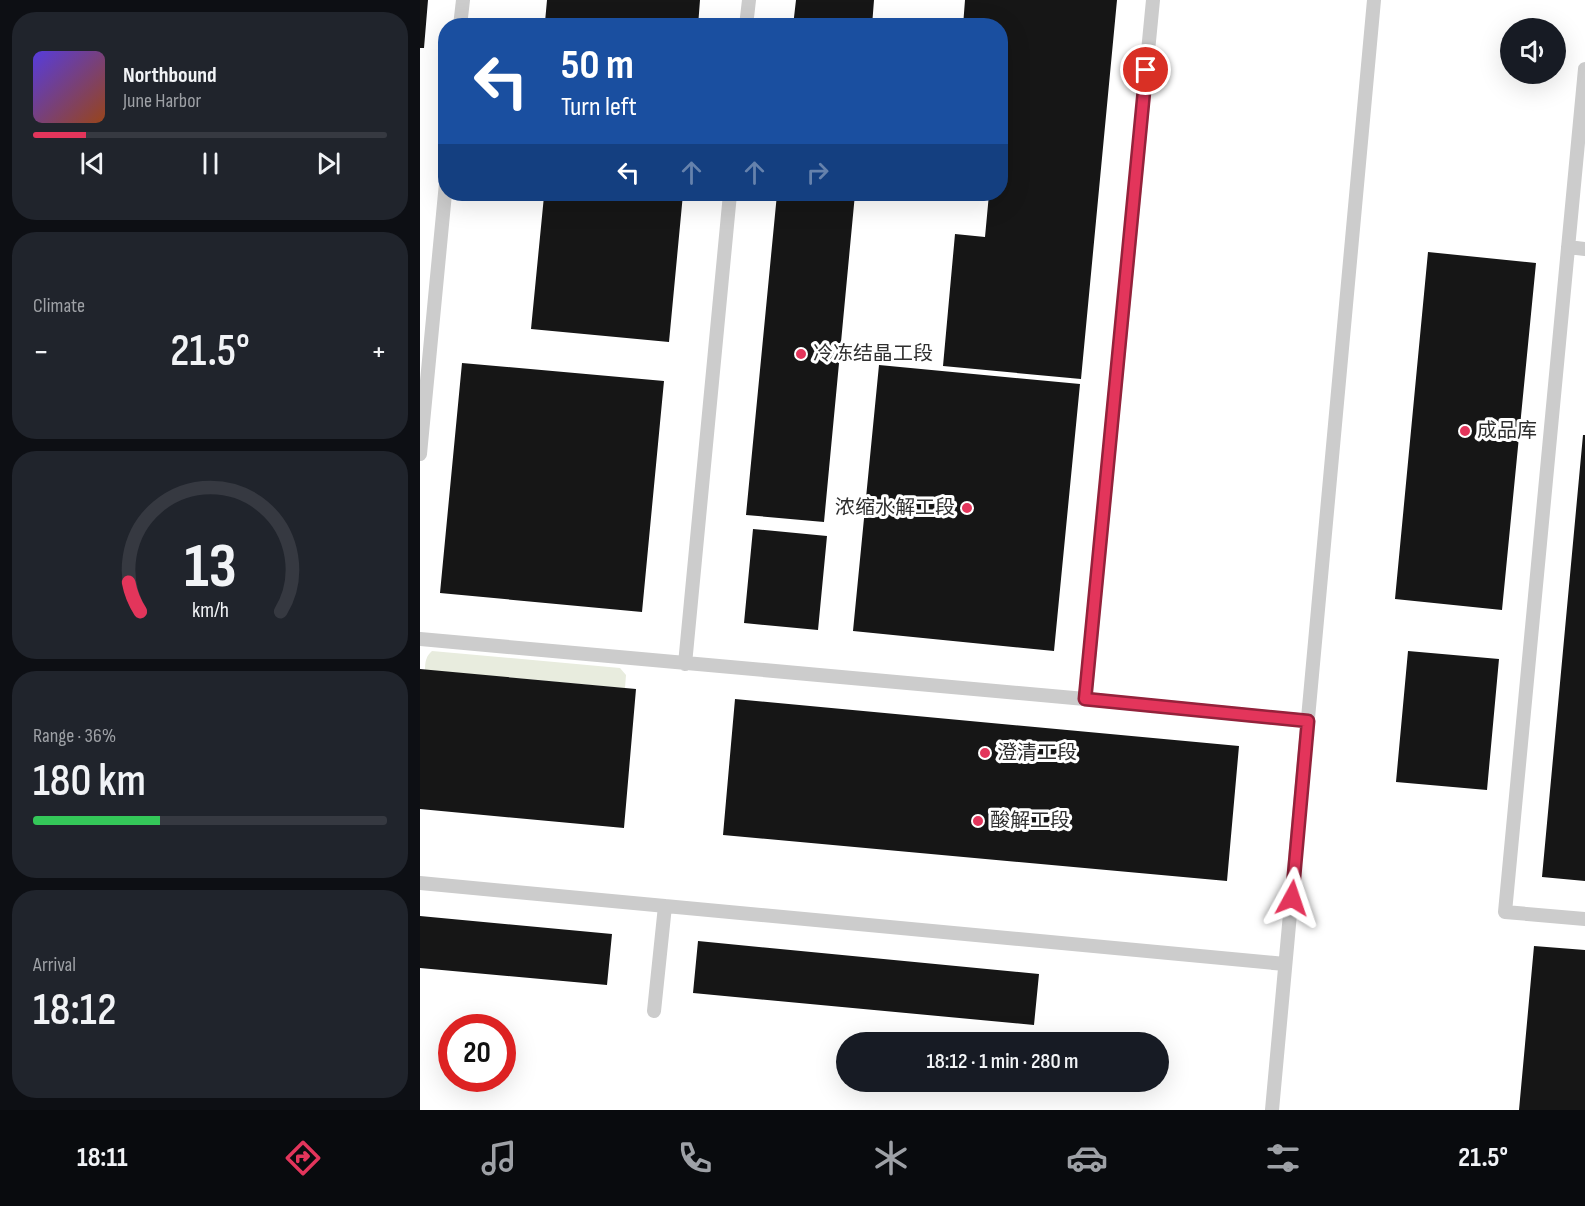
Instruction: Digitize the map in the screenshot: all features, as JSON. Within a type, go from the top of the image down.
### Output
[{"type":"lane","points":[[461,18],[463,0]]},
{"type":"lane","points":[[747,18],[749,0]]},
{"type":"lane","points":[[1085,699],[1153,0]]},
{"type":"lane","points":[[1272,1110],[1374,0]]},
{"type":"lane","points":[[1585,69],[1505,912],[1585,919]]},
{"type":"lane","points":[[420,454],[444,201]]},
{"type":"lane","points":[[685,664],[729,201]]},
{"type":"lane","points":[[1568,248],[1585,249]]},
{"type":"lane","points":[[420,639],[1308,721]]},
{"type":"lane","points":[[420,883],[1285,964]]},
{"type":"lane","points":[[654,1011],[665,906]]},
{"type":"shaded area","points":[[432,651],[620,668],[626,675],[625,688],[425,670],[426,659]]},
{"type":"building","points":[[420,0],[428,0],[424,48],[420,48]]},
{"type":"building","points":[[547,0],[700,0],[699,18],[545,18]]},
{"type":"building","points":[[796,0],[874,0],[873,18],[794,18]]},
{"type":"building","points":[[965,0],[1117,0],[1081,379],[943,366],[955,234],[985,237],[988,201],[1008,201],[1008,18],[964,18]]},
{"type":"building","points":[[544,201],[682,201],[669,342],[531,329]]},
{"type":"building","name":"冷冻结晶工段","points":[[776,201],[854,201],[824,522],[746,515]]},
{"type":"building","name":"成品库","points":[[1428,252],[1536,263],[1502,610],[1395,599]]},
{"type":"building","points":[[462,363],[664,381],[642,612],[440,593]]},
{"type":"building","name":"浓缩水解工段","points":[[879,365],[1080,384],[1054,651],[853,631]]},
{"type":"building","points":[[1583,435],[1585,435],[1585,881],[1542,877]]},
{"type":"building","points":[[753,529],[827,536],[818,630],[744,623]]},
{"type":"building","points":[[1408,651],[1499,659],[1487,790],[1396,782]]},
{"type":"building","points":[[420,669],[636,689],[624,828],[420,809]]},
{"type":"building","points":[[735,699],[1239,746],[1227,881],[723,835]]},
{"type":"building","points":[[420,916],[612,934],[607,985],[420,968]]},
{"type":"building","points":[[698,941],[1039,974],[1034,1025],[693,993]]},
{"type":"building","points":[[1534,946],[1585,950],[1585,1110],[1519,1110]]},
{"type":"place","name":"冷冻结晶工段","points":[[801,354]]},
{"type":"place","name":"成品库","points":[[1465,431]]},
{"type":"place","name":"浓缩水解工段","points":[[967,508]]},
{"type":"place","name":"澄清工段","points":[[985,753]]},
{"type":"place","name":"酸解工段","points":[[978,821]]},
{"type":"route","points":[[1146,70],[1085,699],[1308,721],[1292,898]]}]
